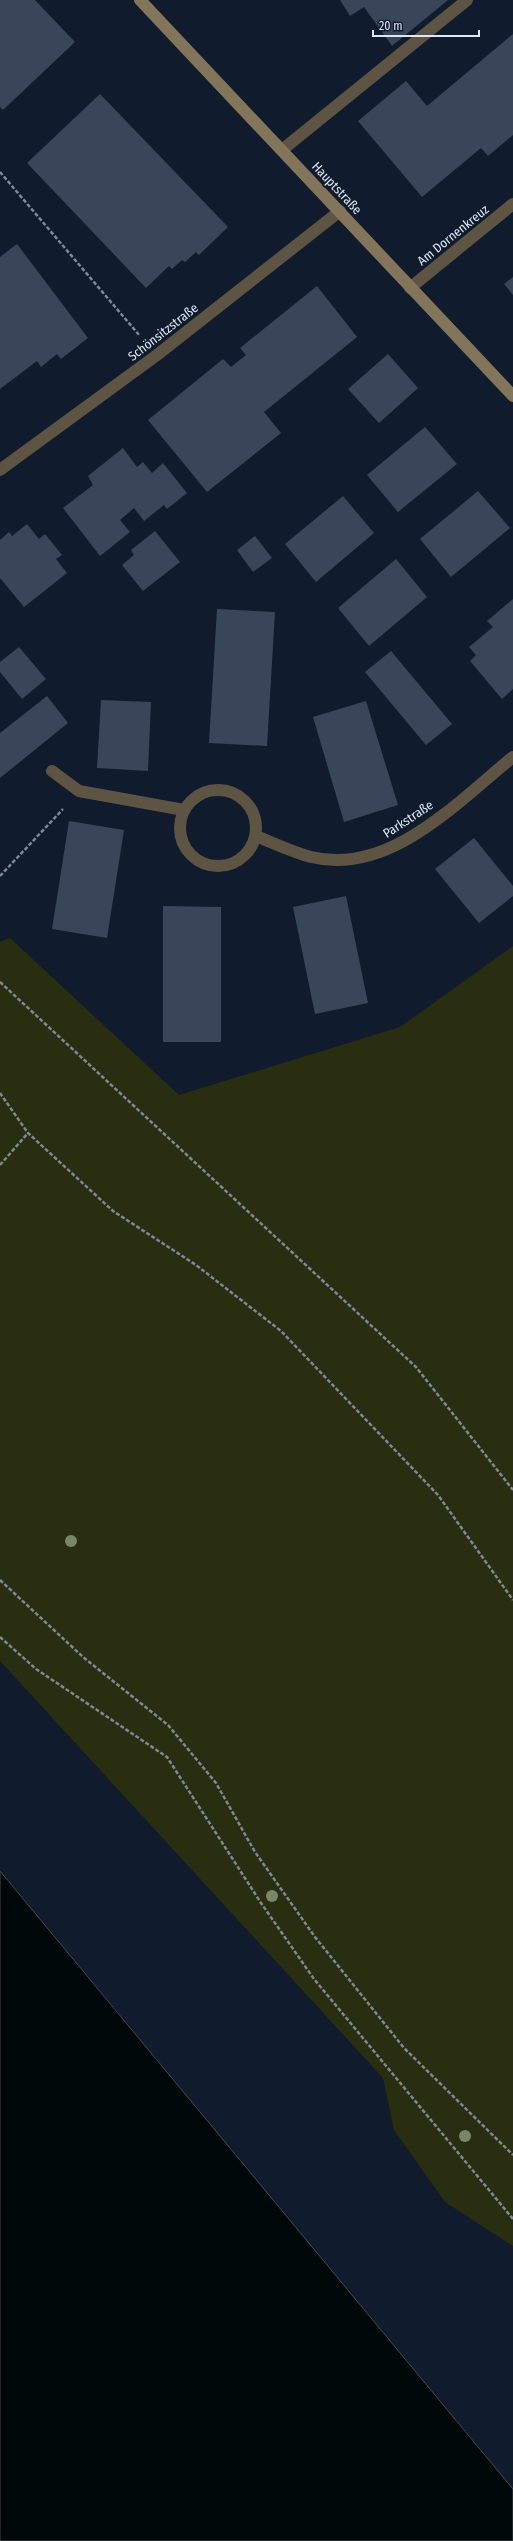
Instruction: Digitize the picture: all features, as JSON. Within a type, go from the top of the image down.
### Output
[{"type":"main road","name":"Hauptstraße","points":[[140,0],[513,396]]},
{"type":"street","points":[[282,150],[467,0]]},
{"type":"street","name":"Am Dornenkreuz","points":[[410,288],[513,204]]},
{"type":"street","name":"Schönsitzstraße","points":[[0,470],[156,355],[340,211]]},
{"type":"street","name":"Parkstraße","points":[[256,836],[311,857],[350,859],[391,849],[434,821],[513,757]]},
{"type":"street","points":[[52,771],[79,791],[184,810]]},
{"type":"street","points":[[213,789],[237,794],[247,802],[254,812],[256,836],[251,848],[242,858],[231,865],[218,867],[205,865],[193,858],[185,848],[180,836],[180,823],[184,810],[191,801],[213,789]]},
{"type":"path","points":[[0,172],[156,355]]},
{"type":"path","points":[[0,876],[79,791]]},
{"type":"path","points":[[0,982],[416,1367],[513,1490]]},
{"type":"path","points":[[0,1093],[28,1133],[113,1211],[196,1265],[281,1331],[438,1494],[513,1600]]},
{"type":"path","points":[[0,1165],[28,1133]]},
{"type":"path","points":[[0,1580],[83,1657],[168,1725],[216,1783],[255,1852],[315,1937],[404,2048],[513,2155]]},
{"type":"path","points":[[0,1637],[36,1669],[167,1756],[261,1903],[314,1979],[513,2219]]},
{"type":"green space","points":[[10,938],[179,1095],[400,1027],[513,946],[513,2246],[445,2202],[394,2130],[383,2078],[0,1661],[0,942]]},
{"type":"shaded area","points":[[0,1871],[513,2489],[513,2541],[0,2541]]},
{"type":"building","points":[[0,0],[35,0],[75,42],[3,110],[0,107]]},
{"type":"building","points":[[340,0],[448,0],[392,46],[364,7],[350,16]]},
{"type":"building","points":[[513,34],[513,135],[488,156],[481,148],[422,197],[358,121],[406,81],[427,106]]},
{"type":"building","points":[[100,94],[228,227],[199,255],[196,252],[185,262],[182,260],[172,269],[169,266],[146,288],[27,163]]},
{"type":"building","points":[[17,244],[88,338],[61,359],[57,354],[41,367],[37,361],[0,389],[0,257]]},
{"type":"building","points":[[513,277],[513,295],[504,284]]},
{"type":"building","points":[[317,286],[357,337],[264,412],[281,433],[207,492],[148,420],[223,359],[231,367],[246,355],[240,348]]},
{"type":"building","points":[[388,354],[418,388],[379,423],[348,389]]},
{"type":"building","points":[[425,427],[457,464],[398,512],[367,475]]},
{"type":"building","points":[[123,448],[137,467],[143,462],[152,473],[163,463],[187,493],[167,509],[164,505],[144,521],[134,508],[120,520],[130,532],[100,556],[63,508],[93,485],[88,476]]},
{"type":"building","points":[[478,491],[510,528],[451,577],[420,539]]},
{"type":"building","points":[[343,496],[374,533],[316,582],[285,544]]},
{"type":"building","points":[[27,524],[39,539],[45,534],[62,555],[56,559],[67,573],[24,607],[0,578],[0,540],[9,532],[12,536]]},
{"type":"building","points":[[155,531],[180,562],[143,591],[122,565],[134,555],[131,550]]},
{"type":"building","points":[[255,536],[272,558],[253,572],[237,550]]},
{"type":"building","points":[[396,559],[427,597],[369,646],[338,608]]},
{"type":"building","points":[[513,599],[513,689],[502,699],[470,661],[476,655],[469,647],[493,627],[487,621]]},
{"type":"building","points":[[217,609],[275,612],[267,746],[209,743]]},
{"type":"building","points":[[19,647],[46,679],[22,699],[0,672],[0,662]]},
{"type":"building","points":[[391,651],[452,724],[426,745],[365,672]]},
{"type":"building","points":[[47,696],[68,723],[0,778],[0,733]]},
{"type":"building","points":[[101,700],[151,702],[148,771],[97,768]]},
{"type":"building","points":[[366,701],[398,805],[344,822],[313,717]]},
{"type":"building","points":[[69,821],[124,830],[107,938],[52,929]]},
{"type":"building","points":[[474,838],[513,886],[513,896],[479,923],[435,869]]},
{"type":"building","points":[[346,896],[368,1003],[315,1014],[293,907]]},
{"type":"building","points":[[163,906],[221,907],[221,1042],[163,1042]]}]
